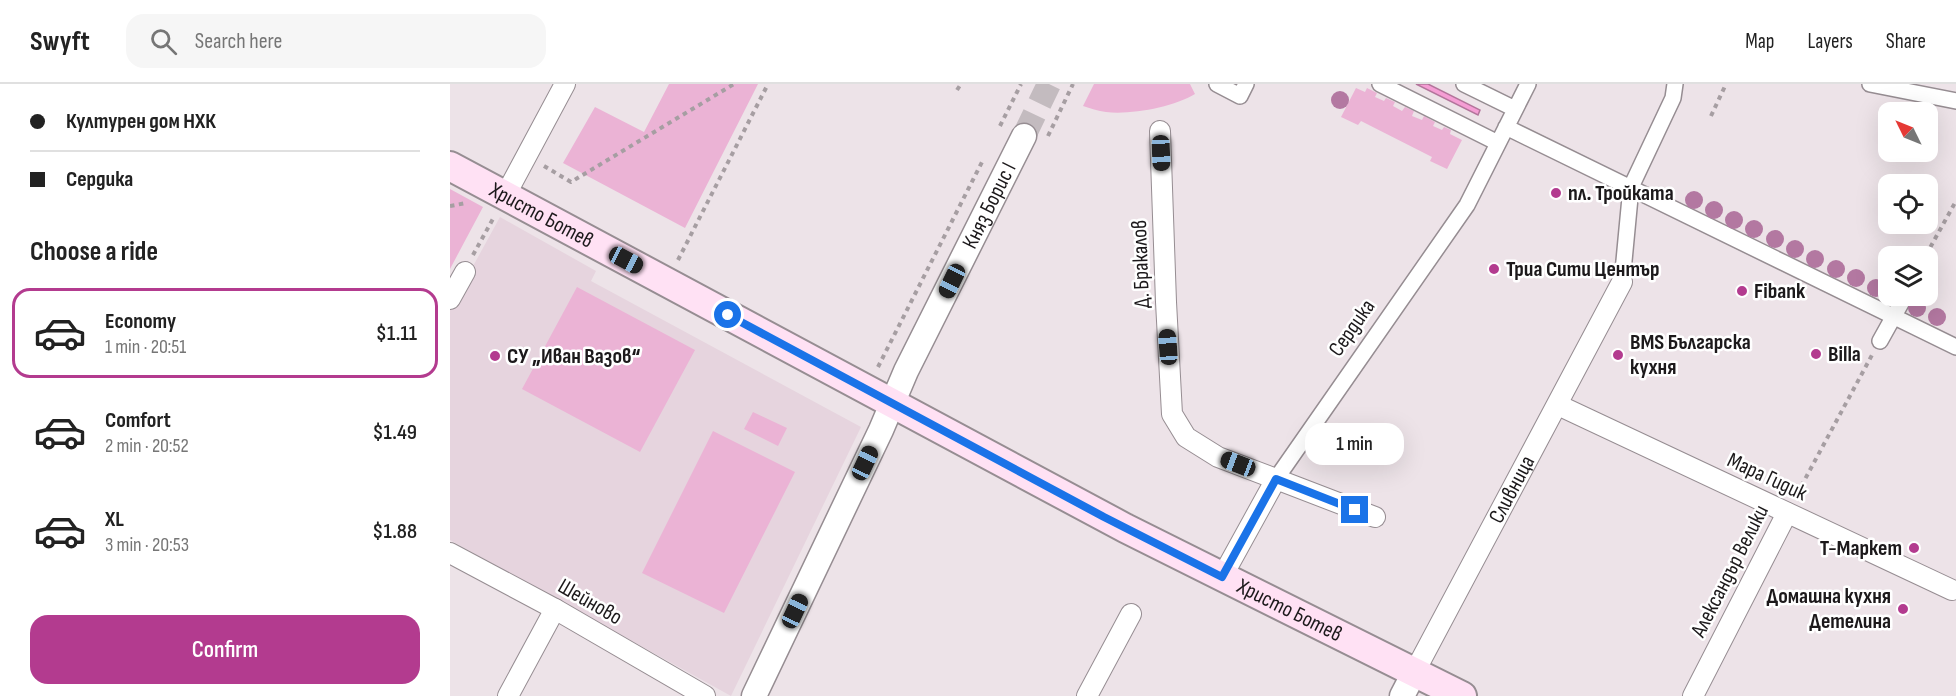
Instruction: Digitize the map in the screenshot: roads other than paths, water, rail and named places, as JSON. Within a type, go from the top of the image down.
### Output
[{"type":"main road","name":"Христо Ботев","points":[[450,166],[1125,528],[1222,577],[1408,685],[1462,696]]},
{"type":"street","points":[[505,195],[565,84]]},
{"type":"street","points":[[1217,84],[1240,96],[1246,84]]},
{"type":"street","points":[[1380,84],[1498,143]]},
{"type":"street","points":[[1464,84],[1515,110]]},
{"type":"street","name":"Сердика","points":[[1222,577],[1276,479],[1467,205],[1528,84]]},
{"type":"street","points":[[1622,282],[1630,187],[1673,98],[1675,84]]},
{"type":"street","points":[[1870,84],[1956,101]]},
{"type":"street","points":[[1506,127],[1956,347]]},
{"type":"street","name":"Д. Бракалов","points":[[1160,131],[1166,302],[1173,414],[1186,436],[1218,456],[1276,479]]},
{"type":"street","name":"Княз Борис I","points":[[754,696],[881,397],[906,371],[1024,136]]},
{"type":"street","points":[[450,299],[465,272]]},
{"type":"street","name":"Сливница","points":[[1408,685],[1622,282]]},
{"type":"street","points":[[1880,341],[1899,306]]},
{"type":"street","name":"Мара Гидик","points":[[1558,405],[1954,591]]},
{"type":"street","points":[[1276,479],[1375,518]]},
{"type":"street","name":"Александър Велики","points":[[1693,696],[1787,513]]},
{"type":"street","name":"Шейново","points":[[450,552],[555,609],[705,696]]},
{"type":"street","points":[[508,696],[555,609]]},
{"type":"street","points":[[1087,696],[1131,614]]},
{"type":"tunnel","points":[[1024,136],[1049,84]]},
{"type":"place","name":"пл. Тройката","points":[[1556,193]]},
{"type":"place","name":"Триа Сити Център","points":[[1494,269]]},
{"type":"place","name":"Fibank","points":[[1742,291]]},
{"type":"place","name":"Billa","points":[[1816,354]]},
{"type":"place","name":"BMS Българска кухня","points":[[1618,355]]},
{"type":"place","name":"СУ „Иван Вазов“","points":[[495,356]]},
{"type":"place","name":"Т-Маркет","points":[[1914,548]]},
{"type":"place","name":"Домашна кухня Детелина","points":[[1903,609]]}]
